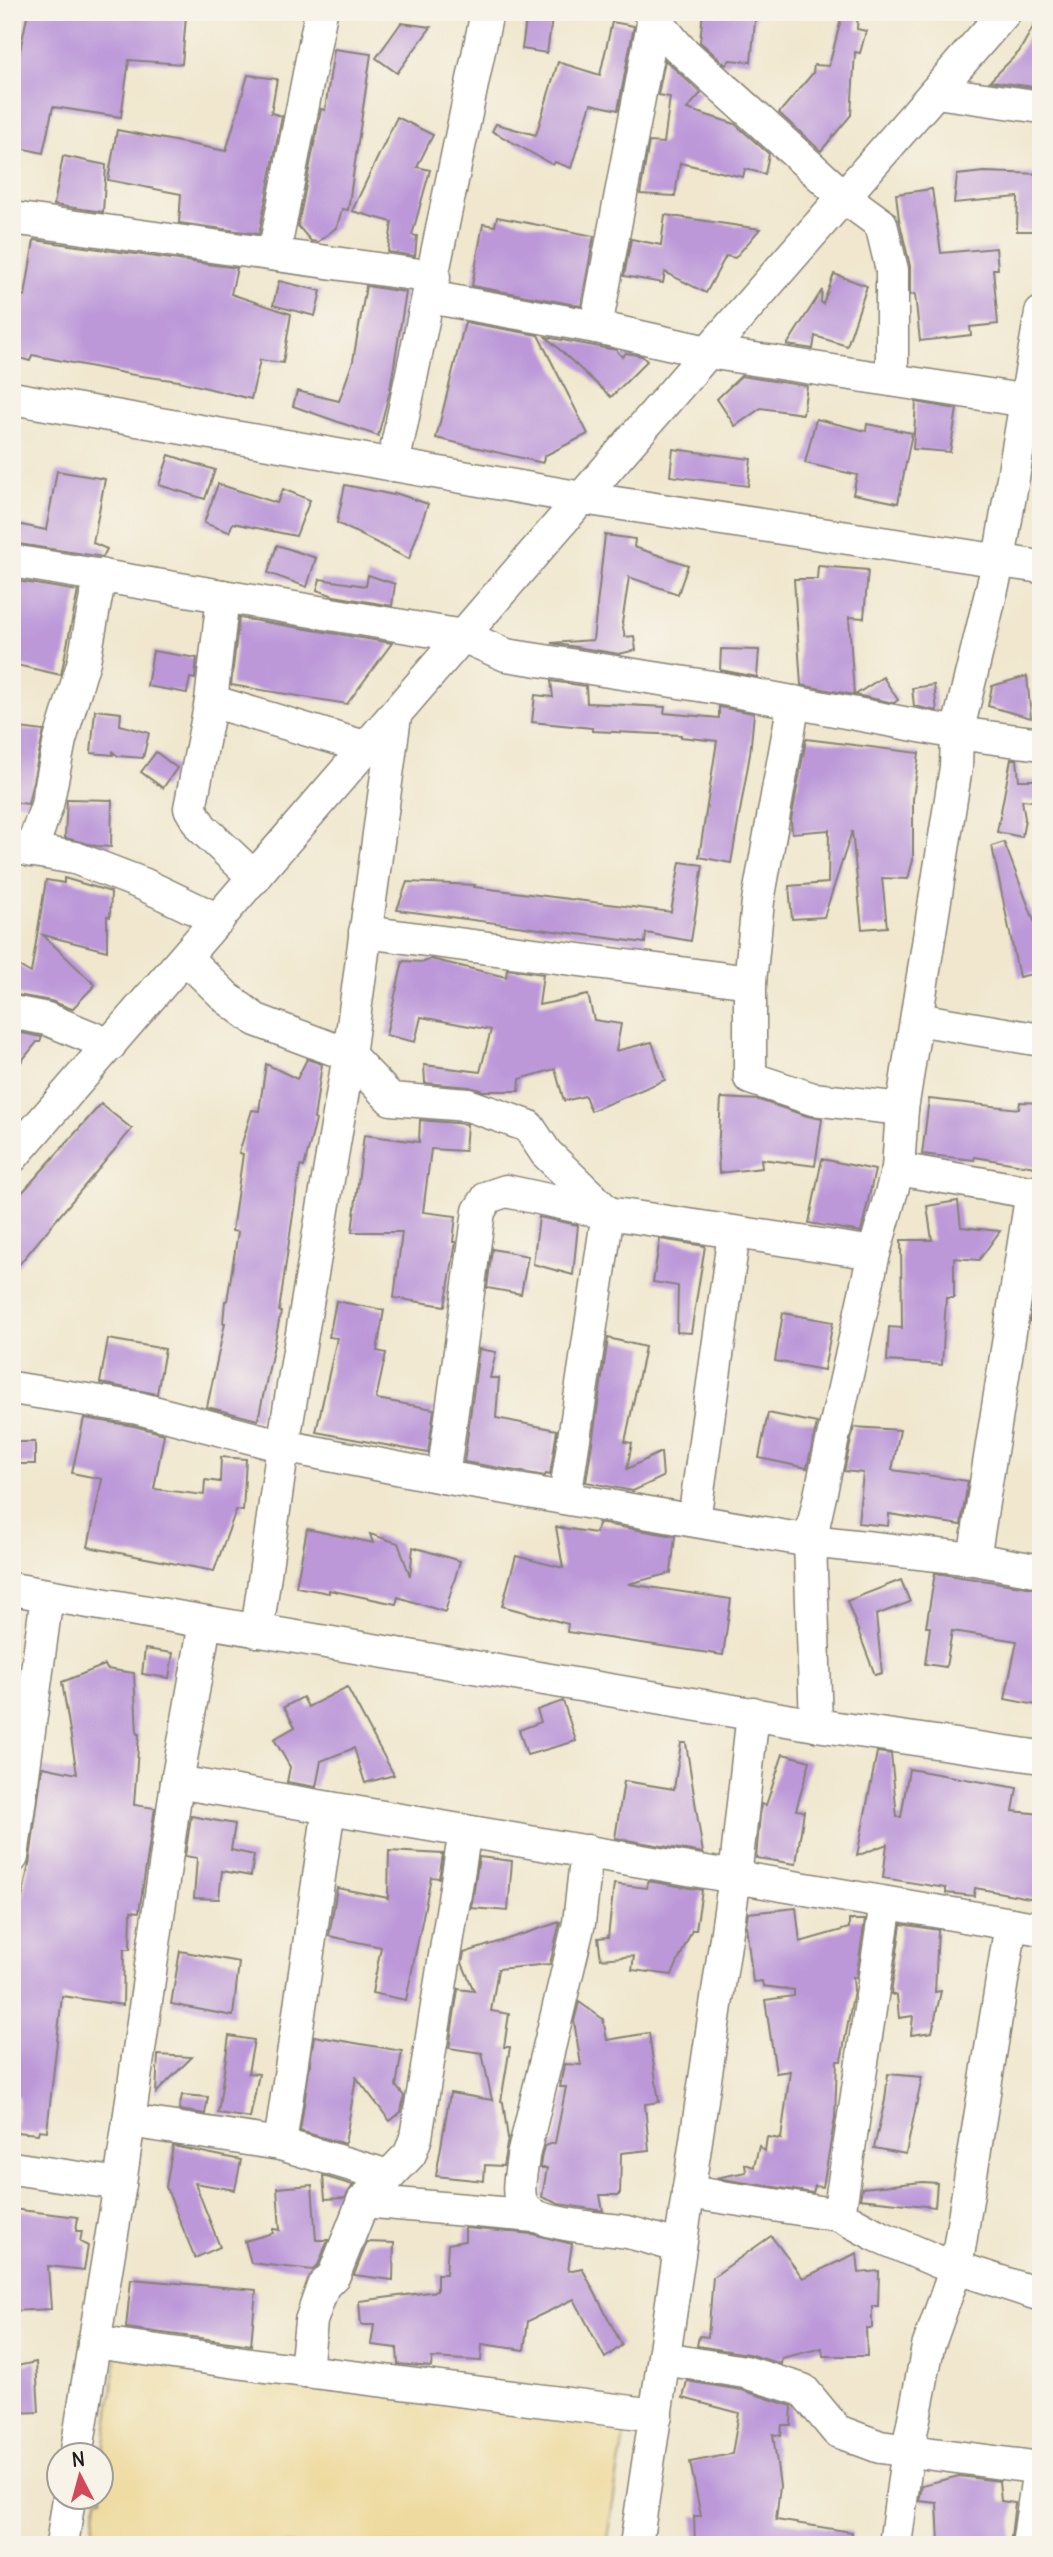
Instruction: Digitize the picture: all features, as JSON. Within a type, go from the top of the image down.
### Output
[{"type":"street","points":[[274,254],[321,12]]},
{"type":"street","points":[[12,1157],[1005,12]]},
{"type":"street","points":[[393,465],[431,287],[480,14]]},
{"type":"street","points":[[596,327],[651,15]]},
{"type":"street","points":[[651,15],[678,47],[844,197],[881,224],[892,270],[892,380]]},
{"type":"street","points":[[936,92],[1041,107]]},
{"type":"street","points":[[12,218],[274,254],[431,287],[708,352],[1033,402]]},
{"type":"street","points":[[816,1725],[810,1541],[874,1253],[898,1169],[902,1110],[956,767],[957,733],[999,560],[1033,402],[1041,313]]},
{"type":"street","points":[[12,398],[582,498],[1041,567]]},
{"type":"street","points":[[12,561],[463,636],[506,655],[794,702],[957,733],[1041,744]]},
{"type":"street","points":[[100,575],[83,661],[60,740],[47,804],[22,849],[75,858],[143,884],[218,920]]},
{"type":"street","points":[[223,596],[211,701],[190,808],[201,827],[255,878]]},
{"type":"street","points":[[211,701],[368,748]]},
{"type":"street","points":[[794,702],[758,901],[750,982],[750,1078],[813,1099],[902,1110]]},
{"type":"street","points":[[257,1631],[283,1446],[349,1055],[395,716]]},
{"type":"street","points":[[365,932],[750,982]]},
{"type":"street","points":[[186,958],[228,999],[256,1020],[349,1055],[391,1099],[468,1105],[528,1126],[546,1153],[608,1213]]},
{"type":"street","points":[[12,1012],[47,1020],[110,1045]]},
{"type":"street","points":[[917,1019],[1041,1040]]},
{"type":"street","points":[[898,1169],[1036,1193],[974,1559]]},
{"type":"street","points":[[443,1477],[479,1211],[488,1197],[506,1191],[608,1213],[874,1253]]},
{"type":"street","points":[[565,1498],[608,1213]]},
{"type":"street","points":[[694,1520],[734,1233]]},
{"type":"street","points":[[12,1388],[138,1408],[283,1446],[443,1477],[810,1541],[974,1559],[1041,1571]]},
{"type":"street","points":[[12,1590],[816,1725],[1041,1757]]},
{"type":"street","points":[[12,1857],[47,1596]]},
{"type":"street","points":[[78,2442],[120,2184],[177,1782],[205,1623]]},
{"type":"street","points":[[636,2545],[735,1877],[753,1713]]},
{"type":"street","points":[[177,1782],[1026,1927],[957,2268],[928,2347],[908,2449],[895,2545]]},
{"type":"street","points":[[280,2144],[329,1808]]},
{"type":"street","points":[[306,2371],[311,2322],[323,2286],[334,2275],[363,2201],[410,2154],[416,2137],[465,1831]]},
{"type":"street","points":[[534,2216],[523,2206],[520,2192],[523,2156],[579,1923],[587,1851]]},
{"type":"street","points":[[839,2215],[886,1903]]},
{"type":"street","points":[[129,2121],[280,2144],[389,2176]]},
{"type":"street","points":[[12,2168],[120,2184]]},
{"type":"street","points":[[688,2192],[839,2215],[876,2235],[957,2268],[1041,2295]]},
{"type":"street","points":[[363,2201],[534,2216],[588,2228],[628,2232],[680,2246]]},
{"type":"street","points":[[94,2342],[656,2415]]},
{"type":"street","points":[[664,2359],[746,2372],[803,2390],[837,2431],[880,2446],[1040,2468],[1028,2545]]},
{"type":"street","points":[[62,2545],[67,2512]]},
{"type":"sand","points":[[117,2353],[627,2417],[606,2545],[91,2545],[95,2512],[116,2512],[116,2442],[105,2442]]},
{"type":"building","points":[[28,12],[143,12],[186,16],[182,64],[129,60],[121,117],[53,107],[43,153],[12,146],[12,89]]},
{"type":"building","points":[[527,12],[553,12],[547,53],[522,49]]},
{"type":"building","points":[[703,12],[756,12],[751,62],[730,60],[726,65],[700,42]]},
{"type":"building","points":[[843,12],[858,12],[857,29],[866,31],[860,53],[855,52],[851,115],[821,151],[779,113],[813,73],[814,65],[829,66]]},
{"type":"building","points":[[1041,13],[1041,88],[990,81],[1019,52]]},
{"type":"building","points":[[612,22],[634,26],[618,110],[591,104],[571,168],[555,162],[553,165],[492,131],[496,124],[536,135],[558,62],[600,75]]},
{"type":"building","points":[[401,23],[431,27],[397,73],[376,58]]},
{"type":"building","points":[[334,49],[371,54],[348,210],[342,209],[337,227],[318,242],[311,241],[298,226],[321,109],[325,110]]},
{"type":"building","points":[[665,60],[701,93],[687,109],[735,124],[769,154],[765,174],[745,169],[743,177],[680,163],[675,196],[640,194],[649,142],[664,143],[670,97],[658,95]]},
{"type":"building","points":[[248,75],[277,79],[271,113],[282,116],[259,234],[179,223],[181,194],[108,180],[117,130],[226,151]]},
{"type":"building","points":[[397,117],[433,135],[417,167],[430,170],[412,235],[417,236],[415,256],[388,252],[392,222],[352,211]]},
{"type":"building","points":[[63,156],[106,165],[103,212],[54,205]]},
{"type":"building","points":[[984,172],[1041,174],[1041,231],[1017,231],[1018,197],[954,203],[957,175]]},
{"type":"building","points":[[932,189],[941,253],[996,248],[998,269],[993,269],[998,324],[970,327],[971,335],[920,341],[915,294],[910,295],[910,266],[896,194]]},
{"type":"building","points":[[665,215],[760,229],[735,258],[726,256],[706,293],[665,272],[663,283],[624,276],[631,239],[661,245]]},
{"type":"building","points":[[497,217],[594,236],[581,306],[472,286],[483,224],[495,226]]},
{"type":"building","points":[[34,240],[237,268],[231,294],[291,314],[283,363],[260,360],[251,399],[179,381],[32,355],[30,361],[12,356],[12,292],[25,296]]},
{"type":"building","points":[[834,274],[867,286],[847,346],[815,336],[813,349],[787,345],[822,290],[823,304]]},
{"type":"building","points":[[279,281],[321,291],[315,316],[273,305]]},
{"type":"building","points":[[366,286],[406,292],[390,390],[378,436],[293,406],[297,391],[339,401],[353,361]]},
{"type":"building","points":[[465,322],[538,335],[588,434],[544,456],[543,463],[436,438]]},
{"type":"building","points":[[546,337],[616,350],[622,357],[626,353],[642,356],[647,361],[611,397]]},
{"type":"building","points":[[741,376],[807,386],[803,414],[761,408],[735,426],[717,399]]},
{"type":"building","points":[[916,402],[957,409],[950,452],[913,449]]},
{"type":"building","points":[[816,419],[866,431],[867,424],[912,433],[898,503],[853,494],[857,475],[805,463]]},
{"type":"building","points":[[673,449],[751,459],[748,486],[670,476]]},
{"type":"building","points":[[169,455],[215,470],[205,499],[159,485]]},
{"type":"building","points":[[57,471],[105,479],[93,543],[107,549],[103,557],[12,543],[12,523],[46,530]]},
{"type":"building","points":[[218,484],[277,503],[283,489],[310,500],[296,536],[233,523],[229,532],[204,523]]},
{"type":"building","points":[[345,485],[394,495],[395,493],[428,504],[409,559],[337,523]]},
{"type":"building","points":[[605,535],[635,539],[634,547],[688,565],[678,594],[629,577],[622,623],[625,637],[634,636],[636,650],[619,654],[551,643],[593,640]]},
{"type":"building","points":[[277,545],[316,558],[307,587],[268,573]]},
{"type":"building","points":[[818,566],[868,570],[864,618],[849,617],[854,695],[801,685],[794,579],[817,579]]},
{"type":"building","points":[[368,575],[395,584],[392,606],[334,596],[317,590],[320,579],[366,586]]},
{"type":"building","points":[[12,580],[78,591],[61,675],[12,664]]},
{"type":"building","points":[[239,617],[392,643],[347,704],[231,685]]},
{"type":"building","points":[[721,649],[759,650],[757,677],[720,670]]},
{"type":"building","points":[[153,651],[197,658],[195,679],[190,678],[187,693],[147,686]]},
{"type":"building","points":[[1027,676],[1031,718],[988,706],[992,686]]},
{"type":"building","points":[[883,677],[898,700],[894,703],[855,695]]},
{"type":"building","points":[[551,681],[586,686],[587,703],[665,707],[664,713],[719,718],[719,707],[754,713],[750,754],[731,863],[699,857],[717,741],[681,735],[592,731],[592,728],[532,722],[535,695],[553,697]]},
{"type":"building","points":[[934,685],[937,711],[914,706],[912,688]]},
{"type":"building","points":[[95,710],[121,713],[120,725],[149,733],[143,758],[118,756],[113,752],[113,755],[91,753]]},
{"type":"building","points":[[12,727],[44,731],[28,804],[12,802]]},
{"type":"building","points":[[806,739],[919,753],[913,799],[913,860],[908,879],[882,878],[887,927],[862,929],[852,831],[824,917],[792,919],[789,886],[828,883],[829,830],[792,833],[791,821]]},
{"type":"building","points":[[156,752],[177,768],[163,788],[141,772]]},
{"type":"building","points":[[1011,759],[1017,759],[1019,780],[1041,780],[1041,802],[1022,800],[1025,819],[1022,837],[997,832]]},
{"type":"building","points":[[67,799],[112,800],[111,847],[65,838]]},
{"type":"building","points":[[1004,842],[1035,923],[1041,923],[1041,972],[1019,977],[992,846]]},
{"type":"building","points":[[680,862],[703,865],[691,941],[646,933],[645,943],[397,910],[407,882],[475,885],[474,887],[671,912]]},
{"type":"building","points":[[64,878],[111,892],[110,917],[107,916],[107,951],[43,935],[95,985],[72,1009],[51,1001],[12,994],[12,962],[31,973],[46,880],[64,883]]},
{"type":"building","points":[[431,959],[506,977],[507,969],[543,974],[539,1005],[588,995],[594,1020],[621,1024],[616,1051],[652,1042],[665,1080],[591,1111],[585,1096],[564,1101],[555,1069],[520,1079],[519,1091],[483,1091],[425,1083],[424,1065],[480,1072],[491,1030],[421,1017],[415,1042],[386,1035],[403,961],[424,962]]},
{"type":"building","points":[[12,1031],[42,1037],[12,1073]]},
{"type":"building","points":[[307,1059],[322,1064],[316,1120],[304,1167],[300,1166],[279,1311],[281,1312],[258,1420],[207,1407],[225,1323],[225,1301],[238,1232],[232,1231],[243,1154],[239,1153],[252,1110],[259,1111],[266,1064],[297,1079]]},
{"type":"building","points":[[721,1098],[759,1100],[822,1119],[815,1166],[761,1159],[762,1168],[719,1173]]},
{"type":"building","points":[[929,1099],[1019,1109],[1020,1102],[1041,1103],[1041,1168],[974,1157],[974,1160],[922,1154]]},
{"type":"building","points":[[101,1104],[132,1129],[12,1273],[12,1204]]},
{"type":"building","points":[[420,1120],[467,1124],[465,1151],[431,1149],[423,1212],[456,1216],[453,1242],[456,1242],[445,1306],[394,1298],[402,1232],[352,1232],[364,1135],[419,1142]]},
{"type":"building","points":[[822,1159],[875,1170],[861,1232],[809,1223]]},
{"type":"building","points":[[958,1201],[961,1227],[1000,1231],[979,1260],[954,1258],[954,1298],[946,1298],[942,1365],[887,1361],[889,1327],[902,1328],[901,1240],[932,1240],[927,1206]]},
{"type":"building","points":[[539,1217],[578,1225],[573,1275],[533,1264]]},
{"type":"building","points":[[660,1239],[705,1246],[691,1333],[677,1332],[678,1286],[653,1282]]},
{"type":"building","points":[[492,1249],[528,1256],[521,1294],[487,1288]]},
{"type":"building","points":[[1041,1254],[1041,1323],[1030,1321]]},
{"type":"building","points":[[336,1301],[384,1310],[377,1351],[386,1353],[376,1399],[434,1409],[428,1453],[316,1432],[337,1338],[329,1337]]},
{"type":"building","points":[[783,1313],[833,1322],[824,1370],[775,1361]]},
{"type":"building","points":[[608,1338],[645,1347],[625,1442],[632,1443],[627,1469],[661,1452],[663,1477],[633,1491],[586,1482]]},
{"type":"building","points":[[108,1339],[165,1349],[157,1394],[100,1383]]},
{"type":"building","points":[[479,1349],[496,1352],[490,1378],[499,1378],[496,1418],[557,1430],[550,1475],[464,1462]]},
{"type":"building","points":[[768,1413],[817,1423],[807,1468],[759,1458]]},
{"type":"building","points":[[84,1418],[164,1434],[154,1489],[204,1495],[205,1480],[220,1482],[221,1457],[246,1459],[243,1511],[236,1510],[214,1571],[88,1547],[102,1479],[72,1473]]},
{"type":"building","points":[[854,1427],[900,1430],[892,1470],[968,1481],[961,1525],[889,1514],[888,1526],[858,1523],[863,1473],[844,1471]]},
{"type":"building","points":[[12,1442],[35,1442],[35,1464],[12,1464]]},
{"type":"building","points":[[598,1523],[675,1536],[671,1573],[628,1584],[731,1599],[723,1655],[567,1632],[568,1624],[502,1606],[516,1556],[563,1568],[556,1527],[596,1533]]},
{"type":"building","points":[[307,1529],[373,1543],[370,1534],[398,1543],[410,1576],[413,1547],[460,1561],[445,1612],[398,1597],[396,1604],[329,1590],[329,1593],[296,1587]]},
{"type":"building","points":[[935,1573],[1041,1589],[1041,1706],[1005,1699],[1017,1641],[952,1631],[946,1667],[925,1664],[930,1627],[926,1627]]},
{"type":"building","points":[[901,1580],[910,1602],[876,1615],[882,1673],[875,1675],[847,1601]]},
{"type":"building","points":[[145,1649],[173,1653],[169,1678],[142,1674]]},
{"type":"building","points":[[105,1665],[107,1669],[134,1673],[139,1734],[134,1805],[155,1808],[139,1912],[131,1911],[130,1949],[124,1949],[123,2005],[62,1996],[47,2131],[39,2130],[38,2134],[16,2132],[19,2096],[12,2095],[12,1961],[42,1769],[43,1767],[77,1774],[62,1682]]},
{"type":"building","points":[[347,1687],[394,1775],[365,1783],[354,1748],[321,1761],[316,1787],[287,1782],[290,1767],[274,1739],[295,1727],[284,1707],[303,1697],[308,1707]]},
{"type":"building","points":[[563,1701],[576,1741],[527,1755],[519,1730],[541,1722],[537,1710]]},
{"type":"building","points":[[681,1743],[686,1743],[703,1853],[615,1838],[624,1781],[674,1789]]},
{"type":"building","points":[[877,1752],[891,1754],[897,1817],[901,1817],[909,1769],[1017,1788],[1013,1811],[1041,1814],[1041,1867],[1035,1899],[975,1888],[974,1896],[946,1893],[946,1888],[883,1878],[887,1844],[857,1856]]},
{"type":"building","points":[[783,1754],[810,1761],[796,1810],[804,1811],[796,1864],[756,1858],[761,1804],[766,1805]]},
{"type":"building","points":[[191,1816],[235,1824],[231,1850],[254,1855],[251,1876],[222,1871],[219,1899],[194,1898],[197,1858],[185,1856]]},
{"type":"building","points":[[389,1851],[443,1854],[439,1878],[431,1877],[406,2000],[372,1993],[381,1947],[329,1936],[337,1888],[388,1898]]},
{"type":"building","points":[[479,1857],[512,1861],[508,1911],[471,1908]]},
{"type":"building","points":[[648,1881],[702,1890],[696,1930],[692,1930],[672,1975],[632,1970],[634,1956],[601,1959],[598,1938],[608,1937],[614,1884],[647,1888]]},
{"type":"building","points":[[796,1908],[800,1942],[849,1928],[849,1920],[865,1920],[856,1978],[853,1977],[854,1991],[841,2061],[837,2061],[835,2118],[823,2187],[815,2186],[813,2193],[716,2178],[746,2172],[745,2164],[754,2167],[759,2146],[765,2151],[767,2137],[781,2139],[790,2071],[776,2073],[765,2000],[794,1996],[794,1990],[763,1986],[762,1981],[753,1982],[746,1925],[748,1913]]},
{"type":"building","points":[[560,1922],[550,1964],[498,1969],[491,2011],[509,2014],[504,2047],[510,2047],[501,2101],[508,2139],[503,2166],[485,2165],[484,2181],[436,2176],[450,2093],[492,2100],[482,2053],[449,2048],[458,1989],[474,1991],[462,1963],[464,1953]]},
{"type":"building","points":[[901,1924],[938,1930],[935,1992],[941,1991],[932,2032],[911,2035],[913,2016],[899,2018],[897,1996],[891,1994]]},
{"type":"building","points":[[180,1951],[239,1962],[233,2016],[171,2004]]},
{"type":"building","points":[[579,2002],[603,2019],[607,2040],[649,2033],[659,2102],[645,2104],[649,2150],[621,2153],[620,2195],[600,2195],[603,2211],[559,2204],[542,2197],[547,2168],[540,2168],[541,2159],[544,2146],[555,2143],[566,2087],[560,2087],[564,2064],[581,2065],[574,2021]]},
{"type":"building","points":[[229,2036],[254,2040],[248,2073],[259,2074],[250,2118],[218,2113]]},
{"type":"building","points":[[314,2036],[402,2051],[396,2086],[404,2096],[401,2112],[390,2121],[356,2077],[345,2144],[300,2131]]},
{"type":"building","points":[[158,2055],[192,2057],[156,2093]]},
{"type":"building","points":[[888,2074],[922,2077],[906,2154],[874,2148]]},
{"type":"building","points":[[182,2095],[208,2097],[205,2114],[179,2110]]},
{"type":"building","points":[[173,2146],[241,2160],[235,2190],[195,2183],[220,2247],[195,2258],[166,2187]]},
{"type":"building","points":[[323,2176],[353,2185],[345,2198],[325,2199]]},
{"type":"building","points":[[937,2183],[935,2207],[860,2199],[862,2188]]},
{"type":"building","points":[[312,2185],[316,2240],[328,2240],[318,2265],[313,2270],[251,2263],[245,2241],[273,2233],[273,2229],[280,2230],[277,2188]]},
{"type":"building","points":[[12,2209],[78,2217],[76,2231],[82,2231],[80,2242],[88,2246],[84,2270],[48,2266],[51,2309],[12,2311]]},
{"type":"building","points":[[465,2228],[533,2234],[572,2244],[568,2271],[582,2268],[622,2345],[605,2358],[574,2299],[528,2321],[524,2350],[482,2344],[481,2361],[432,2358],[431,2367],[398,2364],[397,2348],[371,2345],[374,2325],[361,2325],[359,2301],[437,2291],[437,2274],[446,2274],[448,2244],[465,2241]]},
{"type":"building","points":[[771,2236],[803,2278],[857,2253],[859,2273],[879,2271],[878,2306],[872,2306],[872,2328],[866,2328],[867,2356],[823,2356],[822,2348],[782,2358],[781,2364],[748,2354],[697,2346],[699,2336],[708,2337],[713,2277]]},
{"type":"building","points":[[367,2242],[394,2243],[393,2280],[354,2275]]},
{"type":"building","points":[[131,2279],[256,2290],[251,2345],[126,2328]]},
{"type":"building","points":[[36,2362],[39,2412],[12,2413],[12,2367]]},
{"type":"building","points":[[687,2381],[741,2390],[792,2406],[791,2425],[782,2425],[781,2436],[773,2434],[780,2486],[776,2520],[852,2532],[851,2545],[695,2545],[694,2516],[701,2516],[690,2462],[732,2454],[739,2413],[683,2398]]},
{"type":"building","points":[[959,2476],[999,2481],[1001,2501],[1015,2503],[1010,2545],[939,2543],[937,2503],[919,2501],[922,2485]]}]
